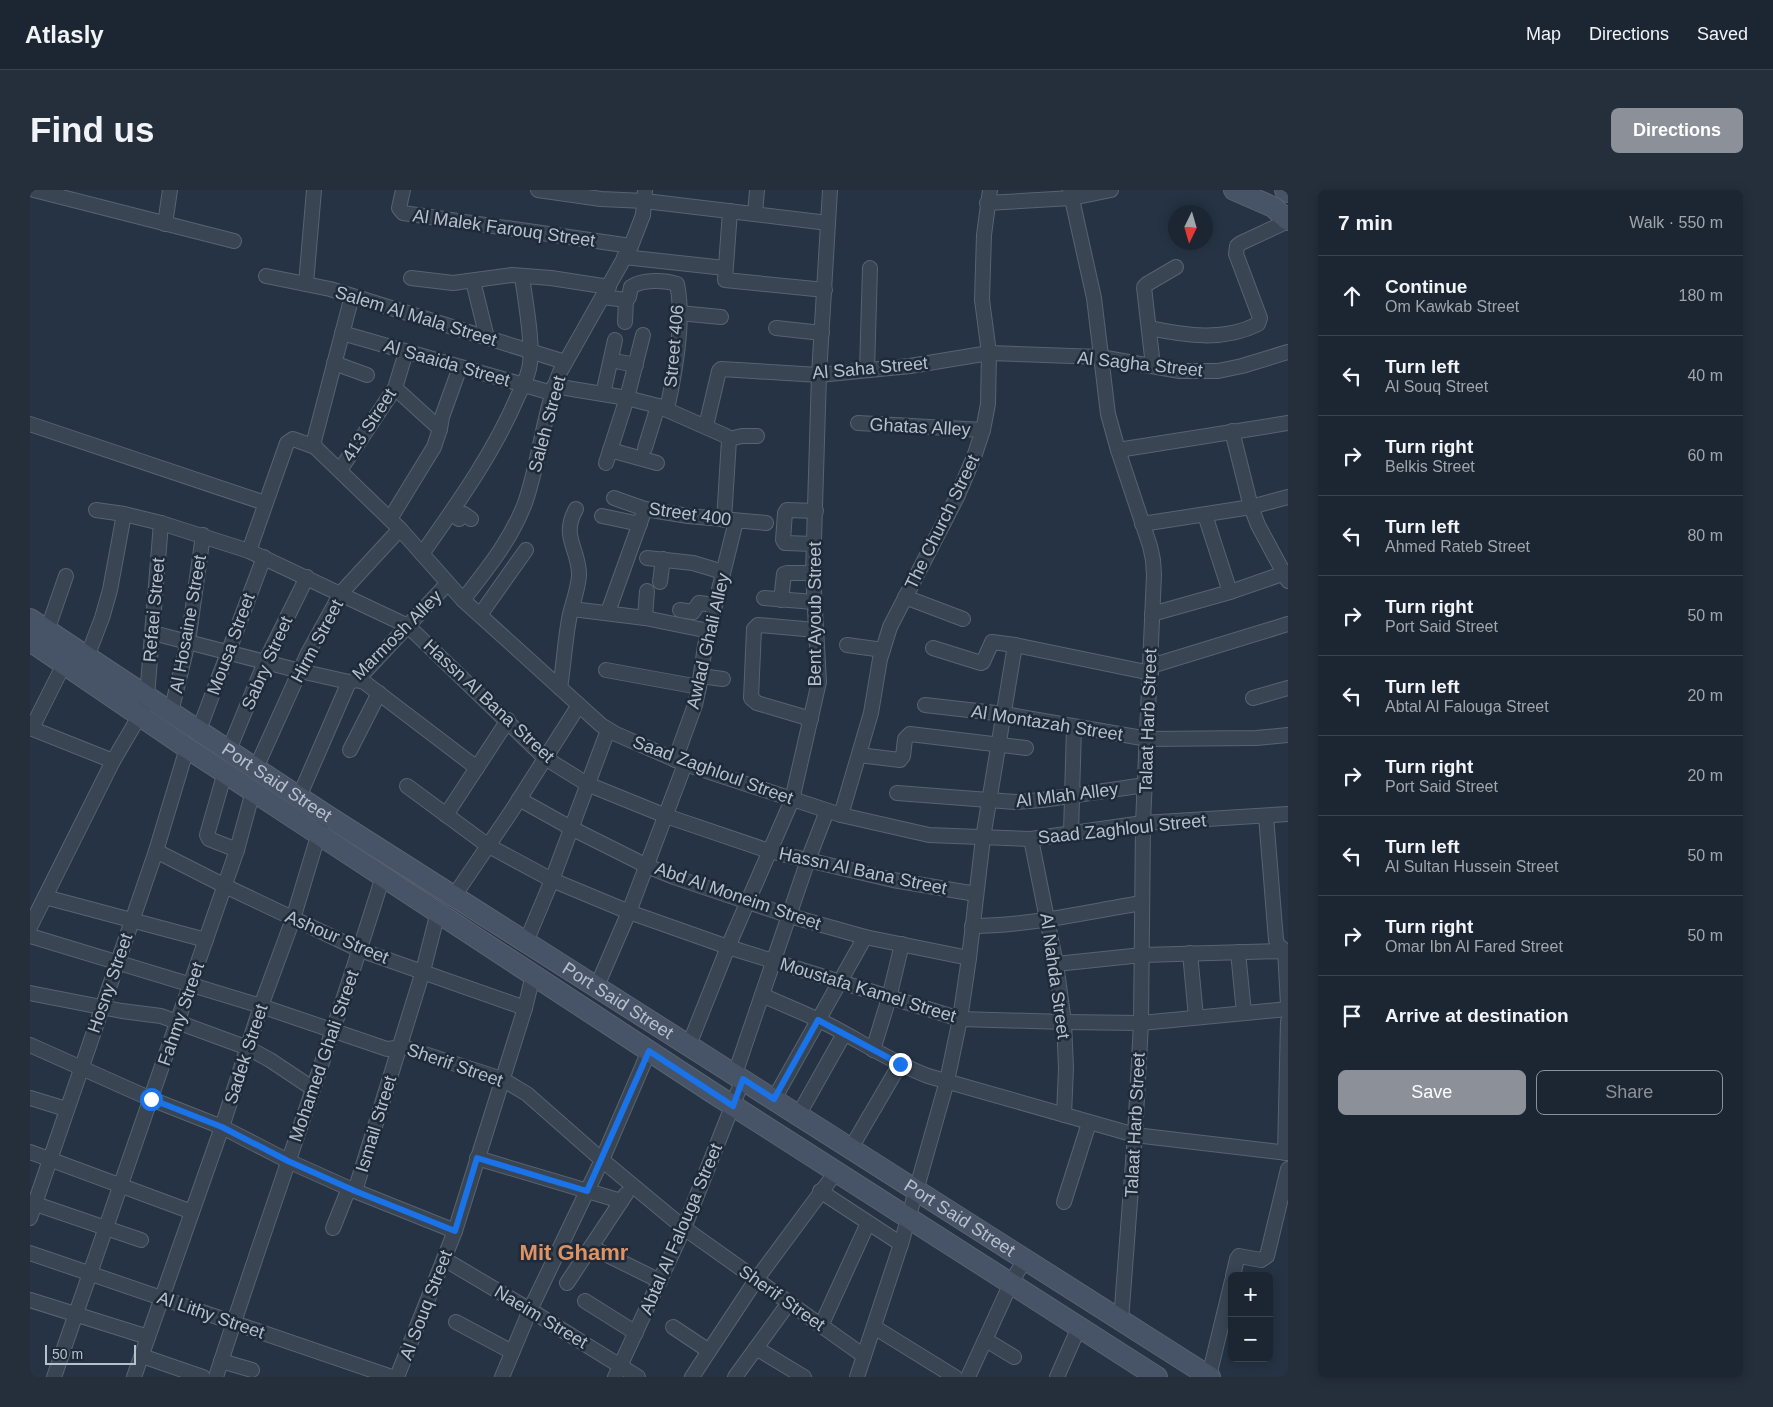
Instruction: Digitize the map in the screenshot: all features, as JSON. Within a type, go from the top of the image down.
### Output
[{"type":"street","points":[[34,190],[234,241]]},
{"type":"street","points":[[165,224],[170,190]]},
{"type":"street","points":[[306,284],[312,190]]},
{"type":"street","name":"Al Malek Farouq Street","points":[[403,190],[399,208],[403,213],[627,251]]},
{"type":"street","points":[[538,190],[601,199],[645,196],[730,211],[828,223]]},
{"type":"street","points":[[755,214],[757,190]]},
{"type":"street","name":"Bent Ayoub Street","points":[[689,1045],[728,947],[792,800],[819,674],[813,573],[819,375],[830,190]]},
{"type":"street","points":[[989,197],[1071,194],[1112,190]]},
{"type":"street","points":[[1148,328],[1182,334],[1212,336],[1258,324],[1260,318],[1236,254],[1237,246],[1288,220],[1273,207],[1234,190]]},
{"type":"street","points":[[1284,190],[1288,192]]},
{"type":"street","name":"Talaat Harb Street","points":[[1071,194],[1094,298],[1108,414],[1153,560],[1154,592],[1144,823],[1141,1023],[1135,1135],[1121,1321]]},
{"type":"street","name":"Saleh Street","points":[[463,600],[502,549],[525,502],[553,390],[565,362],[606,292],[639,229],[645,196]]},
{"type":"street","name":"The Church Street","points":[[841,815],[859,755],[890,627],[957,497],[983,430],[988,404],[989,353],[982,300],[984,235],[989,197]]},
{"type":"street","points":[[725,274],[730,211]]},
{"type":"street","points":[[627,251],[725,274],[825,290]]},
{"type":"street","points":[[867,370],[870,268]]},
{"type":"street","points":[[1153,366],[1144,287],[1176,268]]},
{"type":"street","points":[[411,278],[453,283],[512,275],[551,278],[606,292],[626,300],[625,322]]},
{"type":"street","name":"Salem Al Mala Street","points":[[266,276],[352,296],[565,362]]},
{"type":"street","points":[[422,554],[451,513],[485,471],[528,374],[531,352],[522,276]]},
{"type":"street","points":[[473,281],[488,338]]},
{"type":"street","name":"Street 406","points":[[626,300],[632,287],[636,284],[659,282],[677,284],[679,313],[676,361],[662,407],[645,448]]},
{"type":"street","points":[[249,551],[286,446],[290,440],[296,440],[315,447],[314,441],[352,296]]},
{"type":"street","points":[[679,313],[721,316]]},
{"type":"street","points":[[776,328],[822,333]]},
{"type":"street","name":"Al Saaida Street","points":[[342,333],[523,385],[553,390]]},
{"type":"street","points":[[643,335],[627,398],[608,456],[658,463]]},
{"type":"street","points":[[603,394],[614,340]]},
{"type":"street","name":"413 Street","points":[[340,470],[395,388],[406,352]]},
{"type":"street","name":"Al Sagha Street","points":[[989,353],[1100,357],[1180,370],[1218,371],[1288,352]]},
{"type":"street","name":"Al Saha Street","points":[[706,426],[720,369],[819,375],[910,366],[989,353]]},
{"type":"street","points":[[620,362],[636,365]]},
{"type":"street","points":[[334,364],[367,375]]},
{"type":"street","name":"Hirm Street","points":[[256,768],[300,671],[341,593],[395,524],[434,447],[442,416],[460,367]]},
{"type":"street","points":[[395,388],[440,429]]},
{"type":"street","points":[[553,390],[603,394],[662,407],[706,426],[729,439],[742,436],[757,436]]},
{"type":"street","name":"Ghatas Alley","points":[[858,423],[983,430]]},
{"type":"street","points":[[1118,450],[1288,423]]},
{"type":"street","points":[[30,424],[265,503]]},
{"type":"street","points":[[1152,614],[1287,576],[1258,525],[1251,507],[1232,431]]},
{"type":"street","name":"Awlad Ghali Alley","points":[[597,986],[629,912],[666,816],[700,682],[723,572],[730,521],[729,439]]},
{"type":"street","name":"Saad Zaghloul Street","points":[[315,447],[395,524],[463,600],[579,705],[608,730],[680,762],[827,811],[929,835],[1031,838],[1144,823],[1288,814]]},
{"type":"street","points":[[1142,524],[1251,507],[1288,497]]},
{"type":"street","name":"Street 400","points":[[614,498],[645,509],[730,521],[766,523]]},
{"type":"street","points":[[608,612],[645,509]]},
{"type":"street","name":"Hassn Al Bana Street","points":[[96,510],[124,514],[161,523],[249,551],[408,626],[508,720],[545,758],[587,784],[666,816],[769,851],[893,880],[976,894]]},
{"type":"street","points":[[560,688],[579,576],[569,532],[572,516],[576,510]]},
{"type":"street","points":[[814,544],[784,542],[785,513],[787,510],[816,511]]},
{"type":"street","points":[[451,513],[459,519],[465,514],[471,519]]},
{"type":"street","points":[[86,657],[102,618],[110,590],[124,514]]},
{"type":"street","points":[[1205,514],[1230,592]]},
{"type":"street","points":[[602,516],[640,524]]},
{"type":"street","name":"Refaei Street","points":[[30,927],[113,761],[140,715],[147,696],[161,523]]},
{"type":"street","name":"Al Hosaine Street","points":[[171,712],[188,642],[203,535]]},
{"type":"street","points":[[480,615],[518,571],[526,550]]},
{"type":"street","name":"Mousa Street","points":[[199,730],[264,557]]},
{"type":"street","points":[[647,558],[693,563],[723,572]]},
{"type":"street","points":[[660,582],[663,559]]},
{"type":"street","points":[[781,600],[784,574],[813,573]]},
{"type":"street","points":[[38,636],[66,576]]},
{"type":"street","name":"Sabry Street","points":[[229,750],[265,662],[307,577]]},
{"type":"street","name":"Marmosh Alley","points":[[299,796],[353,681],[447,584]]},
{"type":"street","points":[[645,618],[647,591]]},
{"type":"street","points":[[906,596],[963,619]]},
{"type":"street","points":[[764,598],[814,602]]},
{"type":"street","points":[[680,610],[693,612],[699,603],[715,605]]},
{"type":"street","points":[[572,609],[645,618],[709,632]]},
{"type":"street","name":"Port Said Street","points":[[30,620],[38,636],[64,664],[187,748],[733,1106],[1011,1283],[1152,1376]]},
{"type":"street","points":[[933,648],[981,663],[992,642],[1151,670],[1288,624]]},
{"type":"street","points":[[811,718],[758,702],[751,698],[754,629],[758,625],[816,630]]},
{"type":"street","points":[[153,633],[300,671],[364,682],[477,768]]},
{"type":"street","name":"Port Said Street","points":[[38,636],[86,657],[326,814],[1025,1259],[1166,1350],[1199,1375]]},
{"type":"street","points":[[847,645],[883,650]]},
{"type":"street","points":[[856,1377],[909,1218],[947,1081],[960,1019],[969,958],[982,838],[1015,645]]},
{"type":"street","points":[[64,664],[31,728],[113,761]]},
{"type":"street","points":[[606,670],[700,682],[723,679]]},
{"type":"street","points":[[1253,698],[1288,688]]},
{"type":"street","points":[[350,750],[379,693]]},
{"type":"street","points":[[454,896],[579,705]]},
{"type":"street","name":"Al Montazah Street","points":[[925,705],[1004,714],[1148,739],[1256,738],[1288,735]]},
{"type":"street","points":[[446,815],[508,720]]},
{"type":"street","points":[[1071,833],[1074,727]]},
{"type":"street","points":[[526,942],[552,880],[608,730]]},
{"type":"street","points":[[859,755],[900,760],[903,756],[905,738],[910,734],[1026,748]]},
{"type":"street","name":"Hosny Street","points":[[30,1218],[32,1203],[156,851],[187,748]]},
{"type":"street","points":[[225,772],[206,835],[209,839],[237,850]]},
{"type":"street","name":"Al Mlah Alley","points":[[897,794],[1015,802],[1042,800],[1145,785]]},
{"type":"street","name":"Moustafa Kamel Street","points":[[407,786],[487,845],[552,880],[629,912],[728,947],[960,1019],[1141,1023],[1288,1009]]},
{"type":"street","name":"Fahmy Street","points":[[54,1377],[225,886],[254,791]]},
{"type":"street","name":"Abd Al Moneim Street","points":[[519,799],[571,828],[647,866],[748,902],[865,937],[969,958]]},
{"type":"street","name":"Abtal Al Falouga Street","points":[[618,1371],[684,1228],[733,1106],[739,1076],[762,995],[808,860],[827,811]]},
{"type":"street","name":"Sadek Street","points":[[134,1377],[222,1127],[261,1006],[293,919],[318,834],[326,814]]},
{"type":"street","points":[[1266,816],[1276,940],[1278,945],[1285,951],[1288,1004]]},
{"type":"street","name":"Al Nahda Street","points":[[1031,838],[1056,964],[1064,1022],[1066,1068],[1064,1115]]},
{"type":"street","name":"Ashour Street","points":[[156,851],[360,950],[525,1008]]},
{"type":"street","name":"Mohamed Ghali Street","points":[[216,1377],[360,950],[383,876]]},
{"type":"street","points":[[45,896],[206,940]]},
{"type":"street","points":[[972,926],[1001,926],[1142,903]]},
{"type":"street","name":"Ismail Street","points":[[333,1228],[352,1189],[400,1046],[423,971],[438,912]]},
{"type":"street","name":"Sherif Street","points":[[30,936],[261,1006],[387,1049],[400,1046],[502,1079],[527,1094],[602,1160],[684,1228],[788,1304],[864,1356]]},
{"type":"street","points":[[774,1099],[865,937]]},
{"type":"street","points":[[873,1050],[889,998],[902,944]]},
{"type":"street","points":[[1056,964],[1142,955],[1285,951]]},
{"type":"street","points":[[1238,952],[1244,1013]]},
{"type":"street","points":[[1190,954],[1196,1017]]},
{"type":"street","name":"Al Souq Street","points":[[397,1377],[455,1231],[525,1008],[533,974]]},
{"type":"street","points":[[30,994],[161,1016],[248,1048],[312,1088]]},
{"type":"street","points":[[762,995],[818,1020],[900,1064],[928,1076],[1135,1135],[1286,1153],[1288,1021]]},
{"type":"street","points":[[799,1114],[844,1034]]},
{"type":"street","points":[[30,1045],[151,1099],[222,1127],[288,1161],[455,1231]]},
{"type":"street","points":[[502,1377],[530,1310],[602,1160],[649,1051]]},
{"type":"street","points":[[851,1148],[900,1064]]},
{"type":"street","points":[[30,1098],[66,1109]]},
{"type":"street","points":[[1064,1202],[1089,1123]]},
{"type":"street","points":[[30,1152],[192,1212]]},
{"type":"street","points":[[477,1158],[621,1201]]},
{"type":"street","points":[[1234,1272],[1239,1256],[1262,1260],[1267,1256],[1288,1169]]},
{"type":"street","points":[[692,1377],[756,1280],[820,1191],[836,1172]]},
{"type":"street","points":[[567,1283],[632,1185]]},
{"type":"street","points":[[820,1191],[901,1244]]},
{"type":"street","points":[[32,1203],[142,1240]]},
{"type":"street","points":[[821,1326],[868,1223]]},
{"type":"street","points":[[591,1247],[660,1281]]},
{"type":"street","name":"Al Lithy Street","points":[[30,1253],[392,1377]]},
{"type":"street","name":"Naeim Street","points":[[444,1259],[530,1310],[618,1371],[638,1377]]},
{"type":"street","points":[[968,1377],[1011,1283],[1025,1259]]},
{"type":"street","points":[[1199,1375],[1228,1292]]},
{"type":"street","points":[[30,1300],[148,1337]]},
{"type":"street","points":[[585,1301],[636,1333]]},
{"type":"street","points":[[735,1377],[788,1304]]},
{"type":"street","points":[[456,1322],[512,1352]]},
{"type":"street","points":[[673,1327],[709,1351]]},
{"type":"street","points":[[874,1327],[955,1377]]},
{"type":"street","points":[[1057,1377],[1079,1327]]},
{"type":"street","points":[[986,1340],[1014,1357]]},
{"type":"street","points":[[756,1348],[804,1377]]},
{"type":"street","points":[[1152,1376],[1165,1366],[1168,1355],[1166,1350]]},
{"type":"street","points":[[142,1356],[202,1377]]},
{"type":"street","points":[[221,1361],[252,1370]]},
{"type":"district","name":"Mit Ghamr","points":[[574,1252]]},
{"type":"route","points":[[151,1099],[222,1127],[288,1161],[355,1191],[455,1231],[477,1158],[587,1191],[649,1051],[733,1106],[743,1079],[774,1099],[818,1020],[900,1064]]}]
